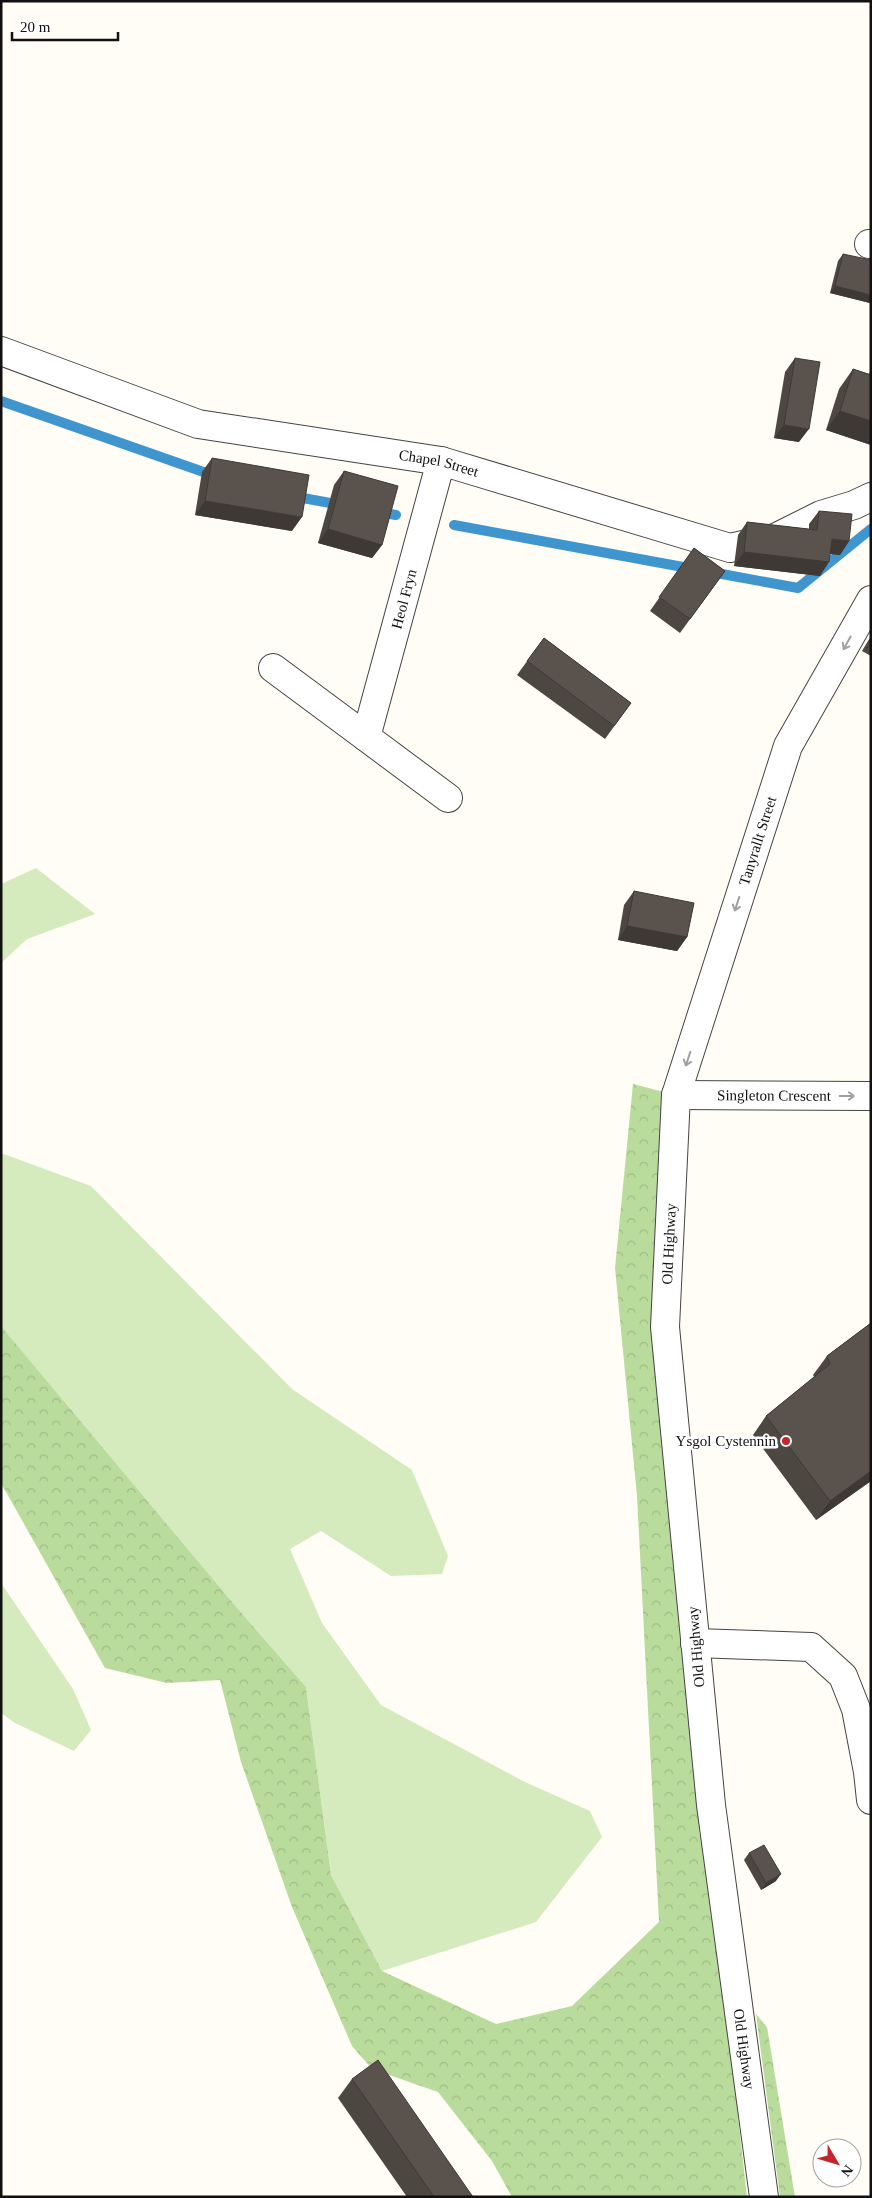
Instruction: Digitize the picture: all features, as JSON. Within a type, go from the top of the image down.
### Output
[{"type":"street","name":"Chapel Street","points":[[1,351],[198,424],[441,461],[730,548],[775,538],[821,516],[871,498]]},
{"type":"street","name":"Heol Fryn","points":[[366,737],[441,461]]},
{"type":"street","name":"Tanyrallt Street","points":[[676,1095],[788,746],[871,600]]},
{"type":"street","points":[[273,668],[448,798]]},
{"type":"street","name":"Singleton Crescent","points":[[676,1095],[871,1096]]},
{"type":"street","name":"Old Highway","points":[[676,1095],[665,1327],[711,1805],[764,2197]]},
{"type":"street","points":[[695,1643],[811,1647],[843,1676],[856,1709],[869,1771],[871,1800]]},
{"type":"green space","points":[[36,868],[95,914],[27,939],[1,963],[1,884]]},
{"type":"green space","points":[[633,1084],[664,1092],[654,1295],[679,1630],[725,1999],[747,2197],[512,2197],[492,2161],[438,2092],[372,2069],[352,2046],[292,1907],[241,1762],[220,1680],[167,1683],[105,1668],[1,1483],[1,1326],[233,1603],[306,1687],[331,1875],[382,1971],[496,2024],[572,2006],[659,1922],[637,1496],[615,1268]]},
{"type":"green space","points":[[1,1153],[91,1186],[292,1389],[412,1470],[448,1556],[442,1574],[391,1576],[321,1531],[290,1549],[322,1623],[381,1705],[525,1782],[590,1811],[602,1837],[536,1922],[382,1971],[331,1875],[306,1687],[233,1603],[1,1326]]},
{"type":"green space","points":[[1,1583],[73,1689],[91,1730],[74,1751],[15,1723],[1,1713]]},
{"type":"green space","points":[[756,2014],[767,2027],[795,2197],[780,2197]]},
{"type":"building","points":[[843,254],[871,260],[871,295],[835,286]]},
{"type":"building","points":[[795,358],[820,362],[809,429],[784,425]]},
{"type":"building","points":[[853,369],[871,375],[871,421],[840,411]]},
{"type":"building","points":[[212,458],[309,475],[302,517],[205,501]]},
{"type":"building","points":[[344,471],[398,486],[382,545],[328,529]]},
{"type":"building","points":[[819,511],[852,514],[849,541],[832,539],[829,562],[744,552],[747,522],[817,530]]},
{"type":"building","points":[[694,548],[725,571],[690,619],[659,597]]},
{"type":"building","points":[[544,638],[631,703],[614,726],[527,661]]},
{"type":"building","points":[[634,891],[694,903],[687,937],[627,926]]},
{"type":"building","points":[[871,1323],[871,1471],[830,1501],[766,1416],[830,1364],[827,1356]]},
{"type":"building","points":[[764,1845],[781,1874],[766,1883],[749,1853]]},
{"type":"building","points":[[378,2060],[473,2197],[434,2197],[352,2079]]},
{"type":"waterway","points":[[1,401],[215,476]]},
{"type":"waterway","points":[[292,496],[341,505]]},
{"type":"waterway","points":[[378,512],[396,515]]},
{"type":"waterway","points":[[454,525],[694,569]]},
{"type":"waterway","points":[[711,572],[798,588],[871,529]]},
{"type":"place","name":"Ysgol Cystennin","points":[[786,1441]]}]
